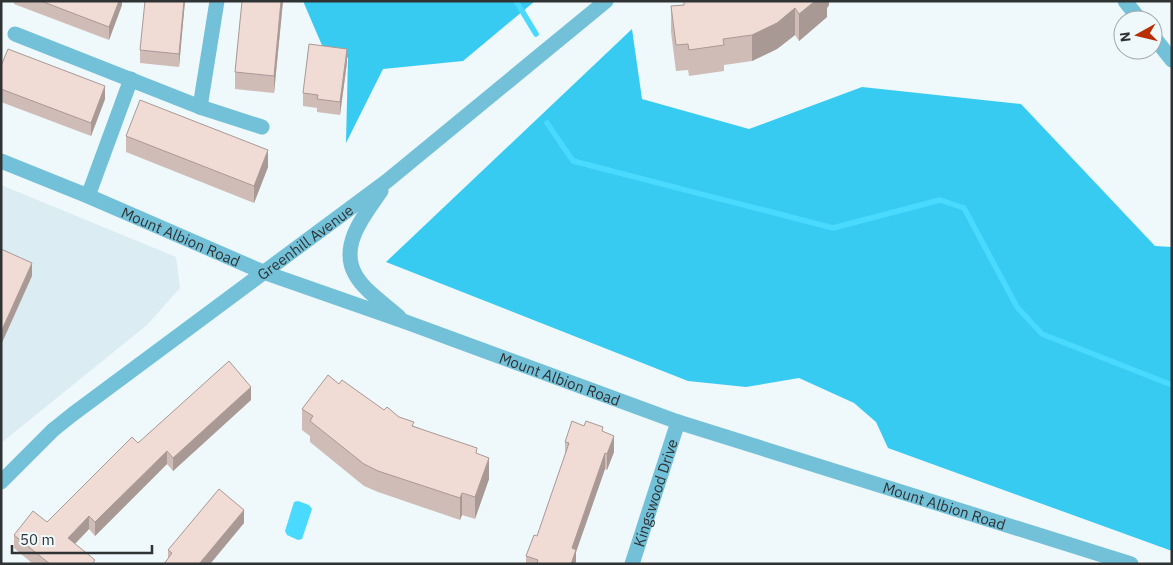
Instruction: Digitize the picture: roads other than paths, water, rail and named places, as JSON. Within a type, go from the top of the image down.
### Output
[{"type":"street","points":[[200,107],[218,1]]},
{"type":"street","name":"Greenhill Avenue","points":[[1,482],[52,430],[387,181],[606,1]]},
{"type":"street","points":[[15,34],[131,78],[200,107],[262,127]]},
{"type":"street","points":[[1163,49],[1172,60]]},
{"type":"street","points":[[88,196],[131,78]]},
{"type":"street","name":"Mount Albion Road","points":[[1,161],[88,196],[263,272],[406,322],[678,422],[1131,564]]},
{"type":"street","points":[[387,181],[364,216],[350,243],[351,263],[355,275],[367,289],[406,322]]},
{"type":"street","name":"Kingswood Drive","points":[[632,564],[678,422]]},
{"type":"waterway","points":[[516,1],[536,34]]},
{"type":"waterway","points":[[547,123],[573,161],[833,228],[940,200],[964,208],[1017,307],[1042,334],[1172,385]]}]
